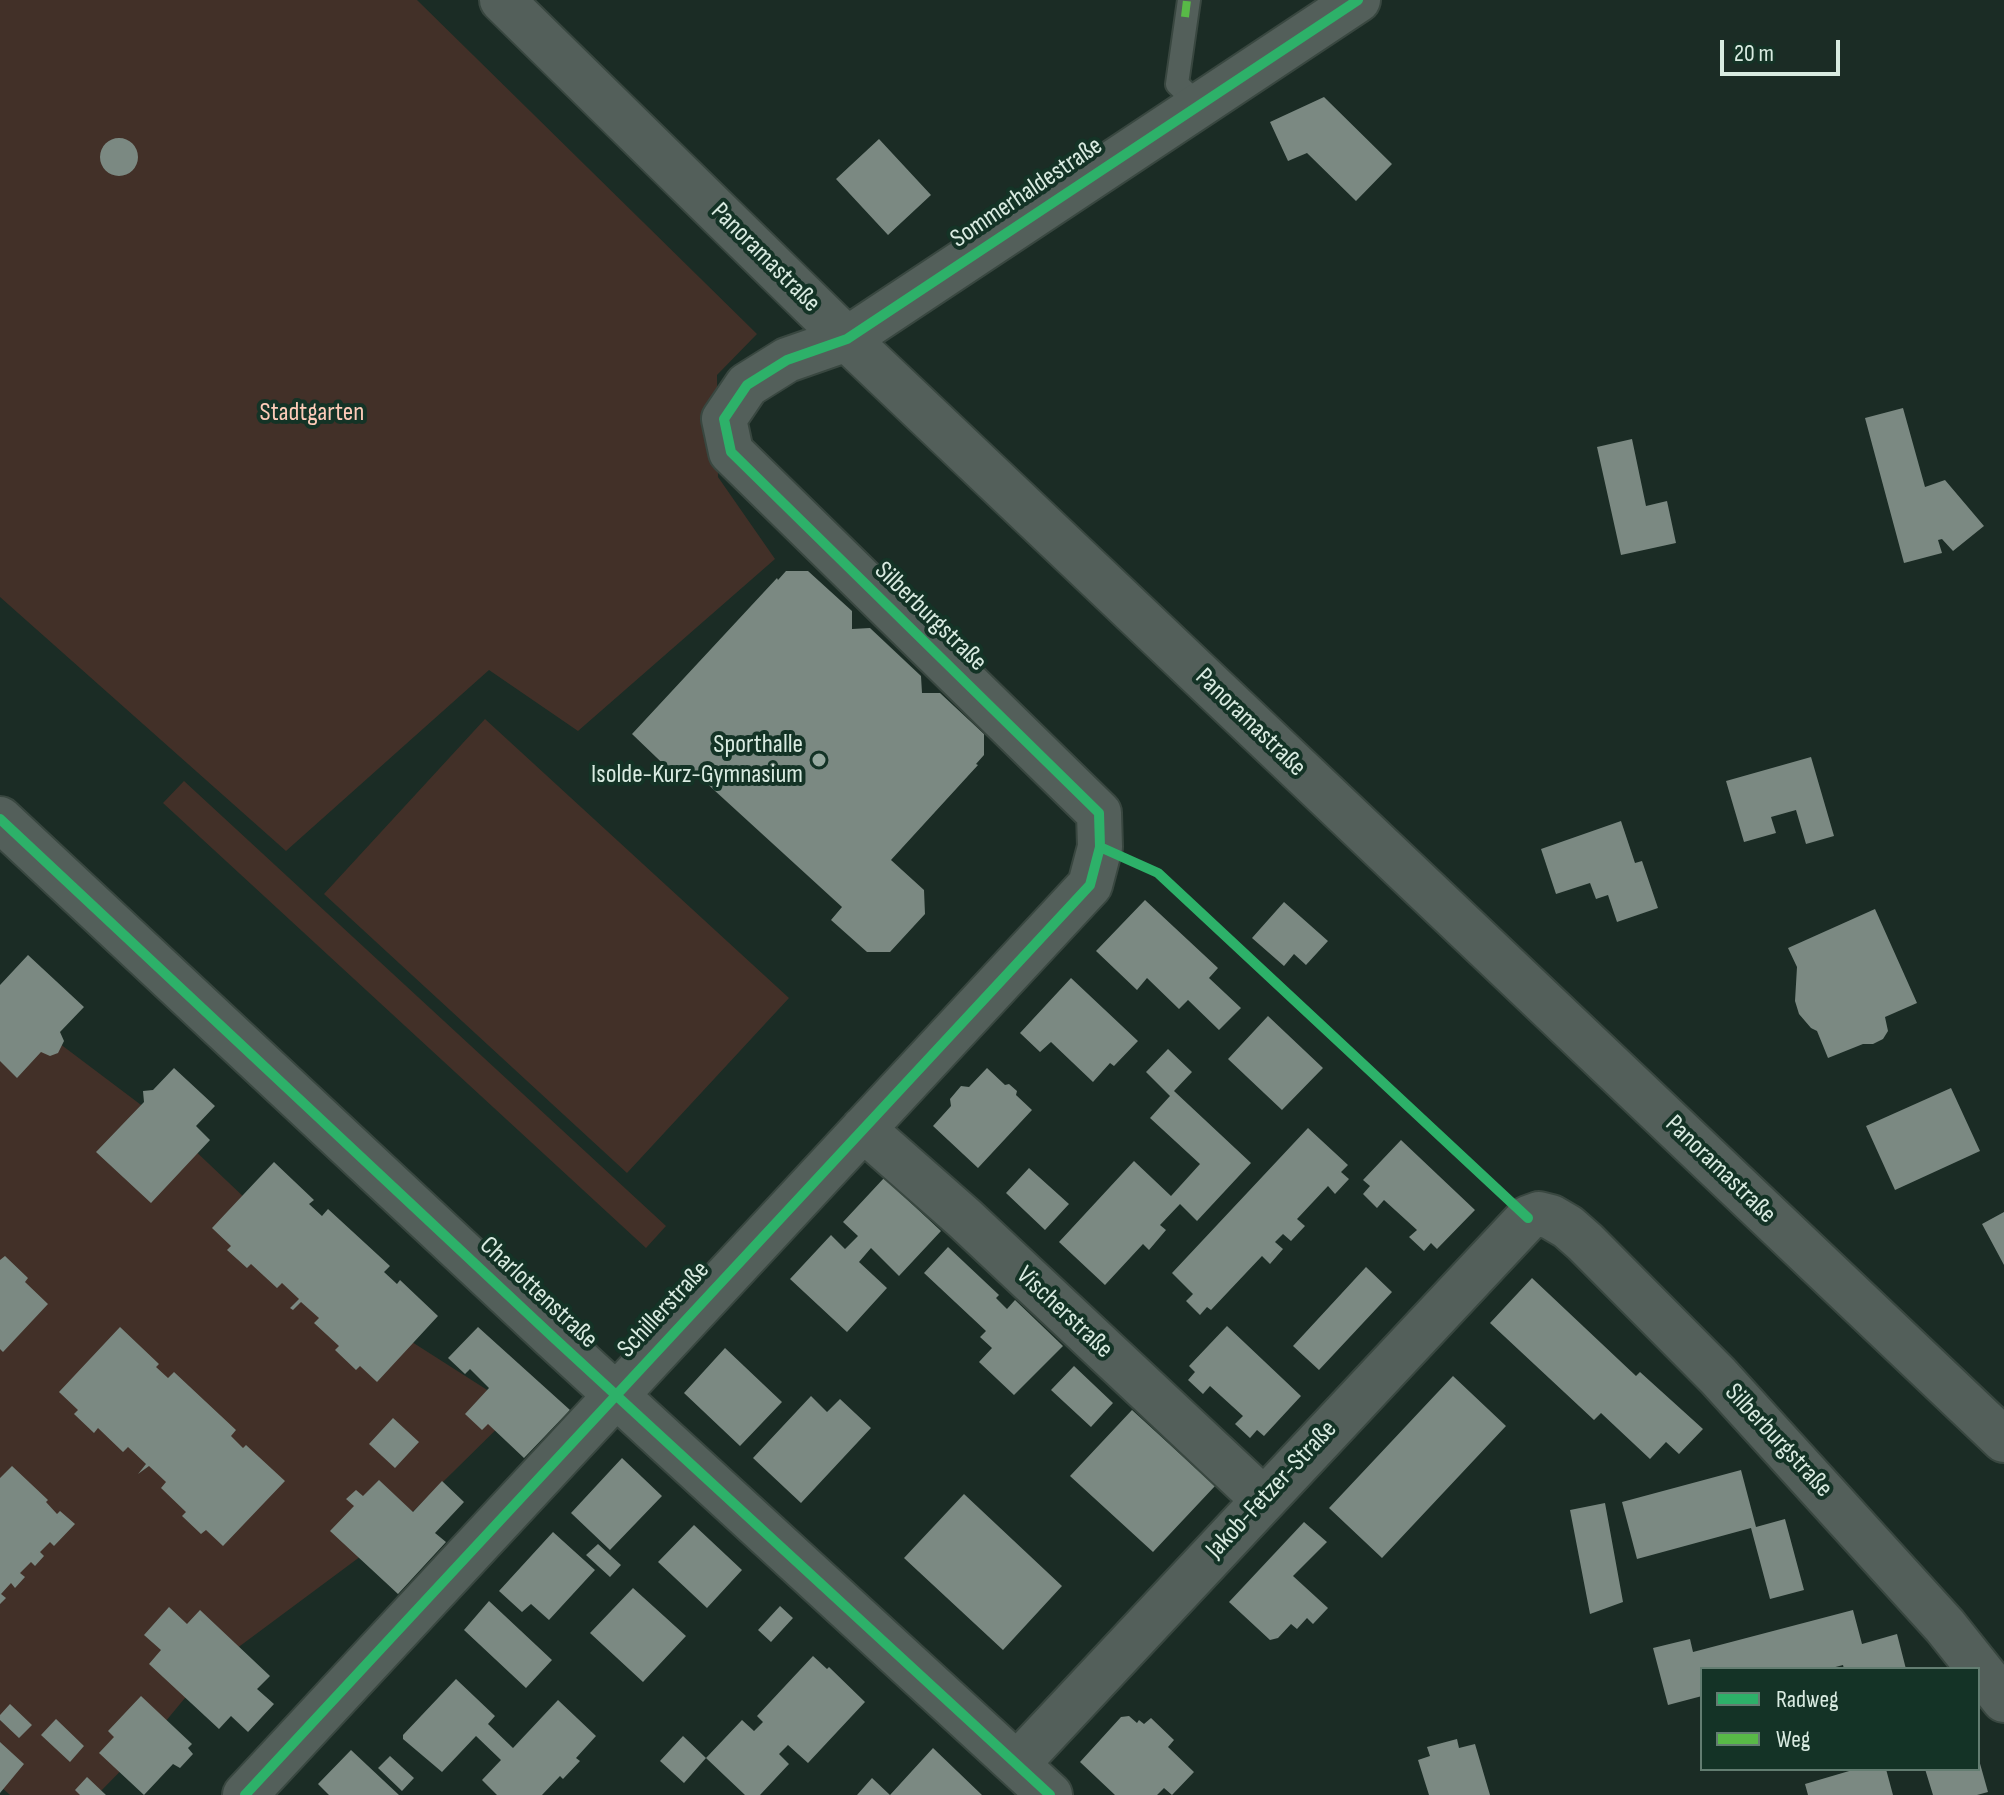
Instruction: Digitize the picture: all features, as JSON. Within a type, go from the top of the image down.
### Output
[{"type":"street","name":"Panoramastraße","points":[[502,0],[847,339],[2004,1440]]},
{"type":"street","name":"Sommerhaldestraße","points":[[724,419],[747,385],[787,360],[847,339],[1358,0]]},
{"type":"street","name":"Silberburgstraße","points":[[724,419],[731,452],[1099,813],[1100,847]]},
{"type":"street","name":"Charlottenstraße","points":[[7,840],[617,1395],[1050,1795]]},
{"type":"street","name":"Schillerstraße","points":[[245,1795],[1090,885],[1100,847]]},
{"type":"street","name":"Vischerstraße","points":[[863,1129],[964,1218],[1264,1500]]},
{"type":"street","name":"Silberburgstraße","points":[[1528,1218],[1539,1214],[1568,1227],[1660,1316],[1777,1438],[1945,1626],[1978,1667]]},
{"type":"street","name":"Jakob-Fetzer-Straße","points":[[1017,1764],[1528,1218]]},
{"type":"street","name":"Silberburgstraße","points":[[1980,1670],[2004,1700]]},
{"type":"lane","points":[[1189,0],[1177,84],[1199,105]]},
{"type":"green space","name":"Stadtgarten","points":[[0,0],[417,0],[757,334],[717,375],[718,477],[775,559],[578,731],[489,670],[286,851],[0,597]]},
{"type":"green space","points":[[485,719],[789,998],[627,1173],[324,894]]},
{"type":"green space","points":[[184,781],[666,1226],[646,1248],[163,803]]},
{"type":"green space","points":[[23,1016],[169,1126],[365,1312],[517,1409],[388,1536],[209,1669],[146,1745],[97,1795],[10,1795],[0,1786],[0,1043]]},
{"type":"building","points":[[1324,97],[1392,164],[1356,201],[1307,153],[1288,161],[1270,122]]},
{"type":"building","points":[[119,138],[132,144],[138,157],[132,170],[119,176],[106,170],[100,157],[106,144]]},
{"type":"building","points":[[879,139],[931,195],[888,235],[836,179]]},
{"type":"building","points":[[1903,408],[1925,487],[1945,480],[1984,526],[1953,551],[1942,539],[1938,540],[1942,553],[1904,563],[1865,418]]},
{"type":"building","points":[[1632,439],[1646,506],[1667,501],[1676,543],[1621,555],[1597,447]]},
{"type":"building","name":"Sporthalle Isolde-Kurz-Gymnasium","points":[[786,571],[808,571],[852,611],[852,629],[870,628],[921,676],[922,693],[940,693],[984,734],[984,755],[978,765],[891,860],[924,890],[925,914],[890,952],[867,952],[831,920],[842,907],[702,779],[680,780],[632,734]]},
{"type":"building","points":[[1811,757],[1834,836],[1806,844],[1796,810],[1771,817],[1776,833],[1744,842],[1726,781]]},
{"type":"building","points":[[1621,821],[1635,863],[1642,861],[1658,908],[1617,922],[1608,895],[1596,899],[1590,883],[1556,894],[1541,849]]},
{"type":"building","points":[[1145,900],[1218,968],[1209,978],[1241,1008],[1219,1030],[1188,1000],[1179,1009],[1147,978],[1137,990],[1096,951]]},
{"type":"building","points":[[1284,902],[1328,941],[1306,965],[1294,954],[1284,966],[1252,938]]},
{"type":"building","points":[[1875,909],[1917,1003],[1885,1017],[1888,1031],[1883,1039],[1828,1058],[1817,1031],[1799,1014],[1795,1001],[1797,967],[1788,948]]},
{"type":"building","points":[[28,955],[84,1007],[60,1032],[64,1041],[58,1053],[50,1056],[41,1052],[17,1078],[0,1061],[0,985]]},
{"type":"building","points":[[1071,978],[1138,1041],[1114,1066],[1110,1063],[1093,1082],[1051,1042],[1040,1052],[1020,1033]]},
{"type":"building","points":[[1268,1016],[1323,1068],[1282,1110],[1228,1059]]},
{"type":"building","points":[[1168,1049],[1192,1072],[1174,1091],[1251,1163],[1197,1221],[1180,1204],[1160,1225],[1166,1230],[1149,1250],[1143,1244],[1105,1285],[1059,1242],[1134,1161],[1171,1196],[1200,1164],[1150,1118],[1170,1096],[1146,1072]]},
{"type":"building","points":[[174,1068],[215,1106],[196,1126],[210,1140],[151,1203],[96,1152],[144,1102],[143,1091],[153,1090]]},
{"type":"building","points":[[987,1068],[1005,1085],[1009,1084],[1017,1091],[1016,1095],[1032,1110],[978,1168],[933,1126],[951,1106],[950,1099],[961,1086],[969,1087]]},
{"type":"building","points":[[1951,1088],[1980,1151],[1895,1190],[1866,1126]]},
{"type":"building","points":[[1308,1128],[1348,1165],[1341,1172],[1349,1179],[1335,1194],[1328,1186],[1297,1219],[1305,1226],[1291,1241],[1283,1234],[1275,1242],[1283,1249],[1270,1264],[1262,1256],[1211,1310],[1207,1307],[1200,1315],[1186,1301],[1193,1294],[1172,1273]]},
{"type":"building","points":[[1401,1140],[1475,1210],[1437,1249],[1431,1243],[1424,1251],[1409,1237],[1417,1230],[1384,1200],[1377,1208],[1363,1194],[1370,1186],[1363,1180]]},
{"type":"building","points":[[274,1162],[314,1200],[309,1204],[322,1216],[328,1209],[390,1266],[384,1272],[397,1284],[400,1280],[438,1316],[377,1382],[360,1366],[356,1370],[335,1350],[339,1346],[314,1323],[319,1318],[301,1302],[293,1310],[290,1308],[299,1299],[282,1283],[277,1288],[251,1264],[247,1268],[227,1250],[231,1246],[212,1228]]},
{"type":"building","points":[[1029,1168],[1069,1204],[1045,1230],[1006,1193]]},
{"type":"building","points":[[884,1178],[941,1231],[899,1276],[871,1248],[859,1262],[887,1288],[847,1332],[790,1279],[831,1235],[845,1249],[858,1236],[843,1222]]},
{"type":"building","points":[[2004,1212],[2004,1265],[1982,1224]]},
{"type":"building","points":[[948,1247],[999,1295],[996,1298],[1007,1309],[1015,1300],[1063,1346],[1014,1395],[979,1362],[992,1348],[980,1337],[986,1331],[924,1273]]},
{"type":"building","points":[[5,1256],[28,1278],[25,1282],[48,1304],[3,1352],[0,1349],[0,1260]]},
{"type":"building","points":[[1366,1267],[1392,1292],[1319,1370],[1293,1346]]},
{"type":"building","points":[[1532,1278],[1636,1376],[1640,1372],[1703,1429],[1679,1454],[1666,1442],[1650,1459],[1601,1413],[1594,1420],[1490,1323]]},
{"type":"building","points":[[1227,1326],[1301,1396],[1264,1436],[1257,1430],[1250,1438],[1235,1424],[1243,1416],[1210,1386],[1203,1394],[1188,1380],[1195,1372],[1189,1366]]},
{"type":"building","points":[[120,1327],[159,1364],[156,1367],[168,1378],[174,1372],[236,1430],[231,1436],[243,1448],[246,1445],[285,1481],[223,1546],[206,1530],[201,1534],[182,1516],[186,1512],[161,1488],[166,1482],[149,1466],[138,1474],[146,1464],[128,1447],[123,1452],[98,1428],[94,1433],[74,1414],[78,1410],[59,1392]]},
{"type":"building","points":[[478,1327],[570,1410],[524,1458],[488,1424],[482,1430],[465,1414],[489,1388],[470,1369],[465,1374],[448,1358]]},
{"type":"building","points":[[725,1348],[782,1402],[740,1446],[684,1393]]},
{"type":"building","points":[[1074,1366],[1113,1403],[1091,1427],[1051,1390]]},
{"type":"building","points":[[1453,1376],[1506,1426],[1382,1558],[1329,1508]]},
{"type":"building","points":[[811,1396],[827,1412],[840,1399],[871,1428],[801,1503],[753,1458]]},
{"type":"building","points":[[1132,1410],[1215,1486],[1153,1552],[1070,1476]]},
{"type":"building","points":[[393,1418],[419,1442],[395,1468],[369,1444]]},
{"type":"building","points":[[622,1458],[662,1496],[610,1550],[571,1513]]},
{"type":"building","points":[[12,1466],[48,1500],[46,1502],[57,1514],[60,1511],[75,1524],[54,1546],[50,1542],[40,1552],[44,1556],[35,1566],[31,1562],[20,1573],[25,1577],[15,1588],[11,1583],[1,1594],[6,1598],[0,1604],[0,1478]]},
{"type":"building","points":[[1741,1470],[1756,1527],[1785,1519],[1804,1590],[1770,1599],[1751,1528],[1637,1559],[1622,1502]]},
{"type":"building","points":[[379,1480],[413,1512],[442,1481],[464,1502],[435,1533],[446,1542],[398,1594],[330,1531],[354,1506],[346,1499],[356,1490],[363,1496]]},
{"type":"building","points":[[964,1494],[1062,1586],[1003,1650],[904,1558]]},
{"type":"building","points":[[1605,1503],[1623,1602],[1590,1614],[1570,1510]]},
{"type":"building","points":[[1304,1522],[1327,1542],[1293,1576],[1328,1608],[1313,1624],[1307,1618],[1297,1629],[1291,1624],[1278,1638],[1270,1640],[1229,1602]]},
{"type":"building","points":[[694,1525],[742,1570],[707,1608],[658,1562]]},
{"type":"building","points":[[553,1532],[595,1570],[549,1620],[531,1604],[522,1612],[499,1591]]},
{"type":"building","points":[[598,1544],[621,1565],[610,1577],[586,1555]]},
{"type":"building","points":[[633,1588],[686,1636],[643,1682],[590,1633]]},
{"type":"building","points":[[489,1601],[552,1660],[526,1688],[464,1630]]},
{"type":"building","points":[[780,1606],[793,1618],[771,1642],[758,1630]]},
{"type":"building","points":[[169,1607],[187,1624],[200,1610],[270,1676],[257,1689],[274,1704],[248,1732],[231,1716],[219,1729],[149,1664],[161,1650],[144,1635]]},
{"type":"building","points":[[1853,1610],[1862,1644],[1897,1634],[1905,1667],[1700,1667],[1700,1697],[1668,1705],[1653,1648],[1690,1639],[1693,1652]]},
{"type":"building","points":[[813,1656],[865,1702],[808,1763],[788,1745],[779,1754],[789,1764],[760,1795],[745,1795],[706,1758],[742,1720],[754,1731],[763,1722],[757,1716]]},
{"type":"building","points":[[456,1679],[495,1716],[488,1724],[513,1748],[558,1700],[596,1736],[576,1758],[580,1761],[542,1795],[497,1795],[482,1780],[501,1760],[476,1736],[442,1772],[403,1739],[403,1735]]},
{"type":"building","points":[[141,1696],[192,1744],[188,1748],[193,1754],[180,1768],[173,1764],[144,1795],[99,1753],[114,1737],[108,1731]]},
{"type":"building","points":[[10,1704],[32,1725],[19,1738],[0,1720],[0,1715]]},
{"type":"building","points":[[1129,1716],[1137,1723],[1139,1720],[1144,1724],[1151,1718],[1174,1740],[1168,1747],[1194,1772],[1172,1795],[1164,1788],[1157,1795],[1115,1795],[1080,1762],[1121,1717]]},
{"type":"building","points":[[56,1719],[84,1746],[70,1762],[41,1735]]},
{"type":"building","points":[[683,1736],[706,1758],[684,1783],[660,1761]]},
{"type":"building","points":[[1457,1739],[1459,1748],[1475,1744],[1490,1795],[1429,1795],[1418,1760],[1430,1756],[1427,1747]]},
{"type":"building","points":[[0,1742],[24,1764],[0,1793]]},
{"type":"building","points":[[933,1748],[982,1795],[890,1795]]},
{"type":"building","points":[[351,1750],[399,1795],[329,1795],[318,1784]]},
{"type":"building","points":[[390,1756],[414,1778],[402,1791],[378,1768]]},
{"type":"building","points":[[1980,1764],[1988,1792],[1933,1795],[1926,1771],[1980,1771]]},
{"type":"building","points":[[1849,1771],[1887,1771],[1893,1795],[1808,1795],[1805,1784]]},
{"type":"building","points":[[87,1777],[106,1795],[80,1795],[75,1790]]},
{"type":"building","points":[[872,1778],[890,1795],[857,1795]]},
{"type":"marked path","points":[[1185,17],[1187,0]]},
{"type":"cycle path","points":[[245,1795],[1090,885],[1100,847],[1099,813],[731,452],[724,419],[747,385],[787,360],[847,339],[1358,0]]},
{"type":"cycle path","points":[[0,819],[554,1338],[1050,1795]]},
{"type":"cycle path","points":[[1100,847],[1158,873],[1528,1218]]},
{"type":"place","name":"Sporthalle Isolde-Kurz-Gymnasium","points":[[819,760]]}]
